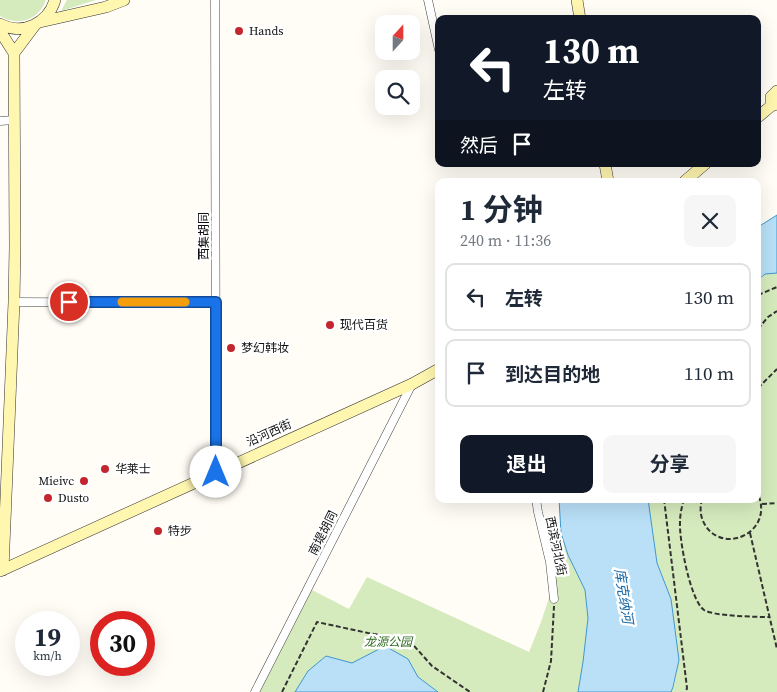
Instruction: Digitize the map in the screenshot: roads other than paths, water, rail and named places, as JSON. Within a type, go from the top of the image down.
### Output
[{"type":"main road","points":[[14,53],[49,13],[55,0]]},
{"type":"main road","points":[[0,24],[14,29],[25,28],[106,7],[124,0]]},
{"type":"main road","points":[[577,0],[579,15]]},
{"type":"main road","points":[[0,31],[14,53],[14,302],[5,394],[1,570]]},
{"type":"main road","points":[[761,115],[774,105],[771,97],[777,91]]},
{"type":"main road","points":[[689,178],[701,167]]},
{"type":"main road","name":"沿河西街","points":[[1,570],[412,384],[435,371]]},
{"type":"street","name":"西集胡同","points":[[215,0],[216,472]]},
{"type":"street","points":[[428,0],[435,32]]},
{"type":"street","points":[[0,121],[14,120]]},
{"type":"street","points":[[14,302],[216,302]]},
{"type":"street","name":"南堤胡同","points":[[255,692],[412,384]]},
{"type":"street","name":"西滨河北街","points":[[537,503],[550,562],[554,598]]},
{"type":"water","points":[[777,215],[777,273],[765,274],[761,277],[761,225]]},
{"type":"water","name":"库克纳河","points":[[559,503],[649,503],[657,563],[671,599],[679,660],[671,692],[578,692],[588,618],[585,590],[568,555],[561,533]]},
{"type":"water","points":[[385,646],[408,659],[418,677],[438,692],[295,692],[308,671],[326,656],[352,663]]},
{"type":"place","name":"Hands","points":[[239,31]]},
{"type":"place","name":"现代百货","points":[[330,325]]},
{"type":"place","name":"梦幻韩妆","points":[[231,348]]},
{"type":"place","name":"华莱士","points":[[105,469]]},
{"type":"place","name":"Mieivc","points":[[84,481]]},
{"type":"place","name":"Dusto","points":[[48,498]]},
{"type":"place","name":"特步","points":[[158,531]]},
{"type":"park label","name":"龙源公园","points":[[388,642]]}]
